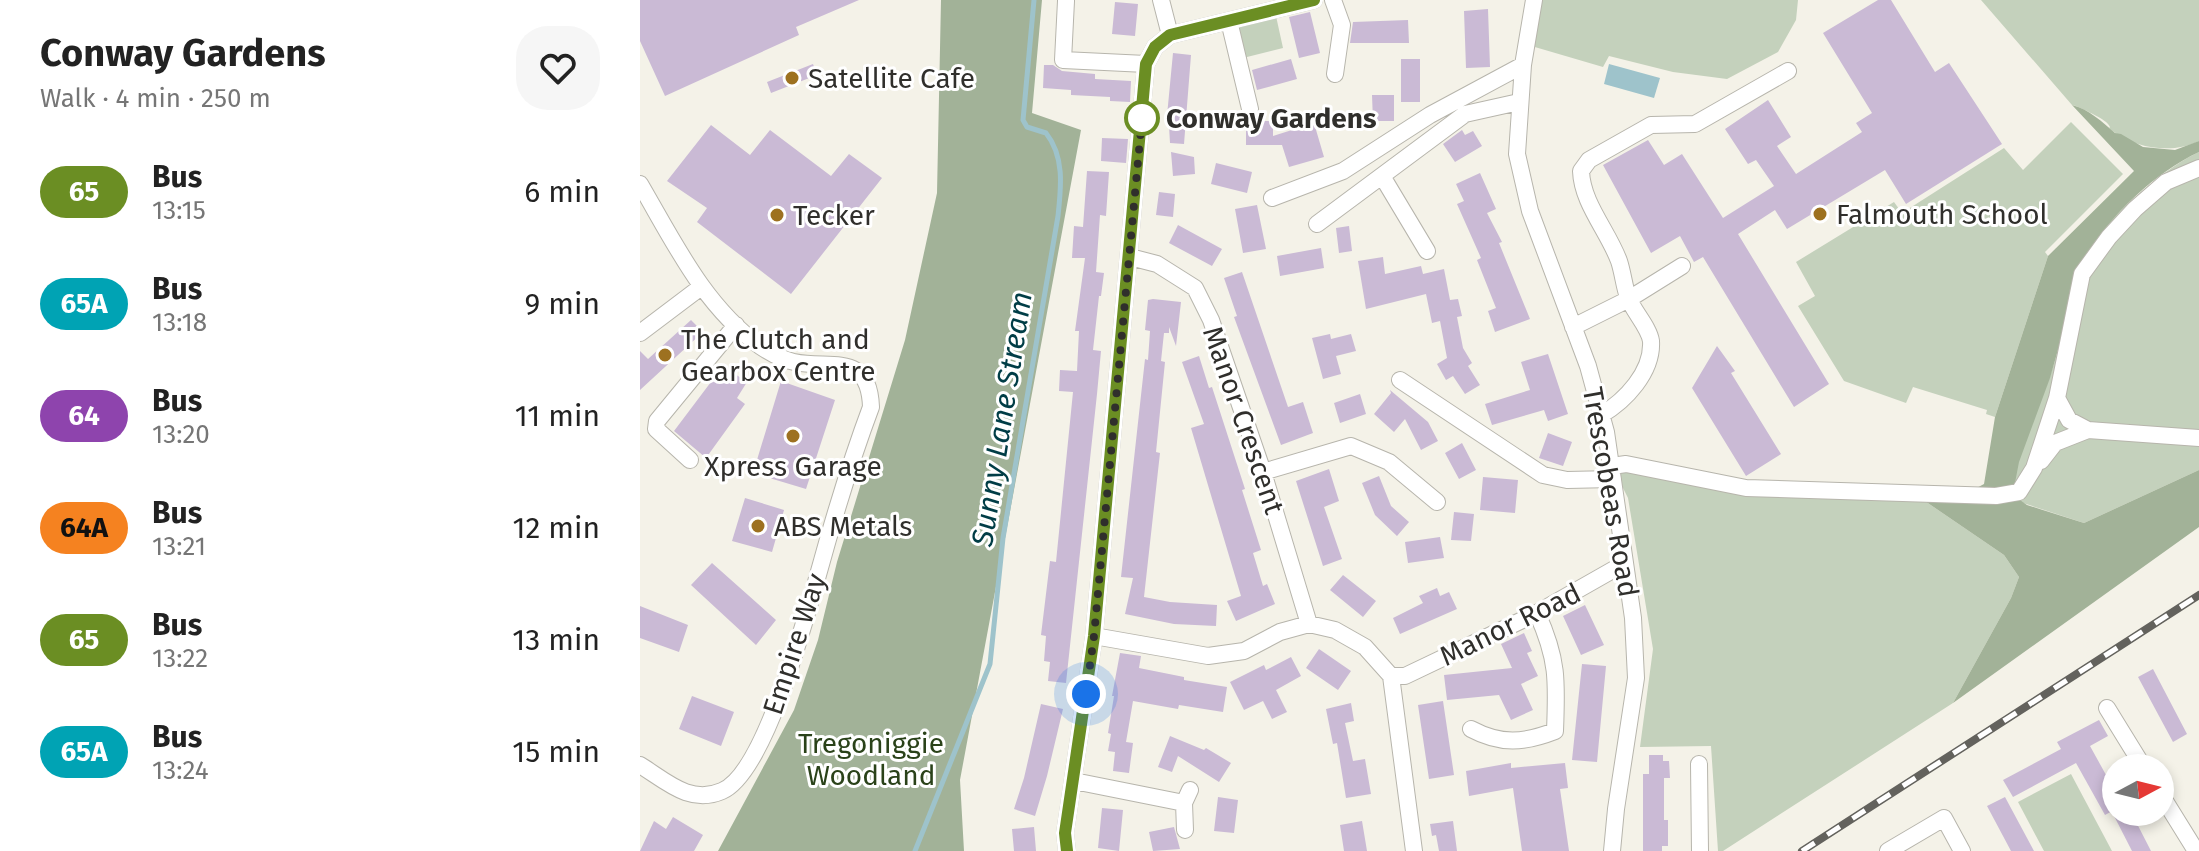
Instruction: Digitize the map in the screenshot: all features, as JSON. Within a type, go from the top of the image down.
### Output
[{"type":"street","points":[[1161,0],[1170,35]]},
{"type":"street","points":[[1067,851],[1065,833],[1094,636],[1146,64],[1155,47],[1170,35],[1229,21],[1273,5],[1314,0]]},
{"type":"street","points":[[1333,0],[1342,25],[1335,74]]},
{"type":"street","name":"Trescobeas Road","points":[[1534,0],[1523,65],[1517,154],[1530,211],[1588,366],[1601,415],[1633,618],[1636,678],[1612,851]]},
{"type":"street","points":[[1066,1],[1063,60],[1146,64]]},
{"type":"street","points":[[1229,21],[1250,109]]},
{"type":"street","points":[[1272,198],[1343,171],[1430,115],[1523,65]]},
{"type":"street","points":[[1601,415],[1615,407],[1634,387],[1647,364],[1651,340],[1629,299],[1618,260],[1581,185],[1581,171],[1589,160],[1651,125],[1695,124],[1788,71]]},
{"type":"street","points":[[1317,224],[1465,114],[1519,102]]},
{"type":"street","points":[[2034,468],[2057,398],[2082,274],[2109,237],[2135,209],[2166,182],[2199,168]]},
{"type":"street","points":[[1382,176],[1427,251]]},
{"type":"street","name":"Empire Way","points":[[640,184],[701,287],[736,325],[762,347],[792,362],[845,365],[861,375],[870,387],[871,407],[785,682],[764,734],[741,777],[720,792],[698,796],[682,792],[640,765]]},
{"type":"street","name":"Manor Crescent","points":[[1130,257],[1157,264],[1195,288],[1211,320],[1263,472],[1309,624]]},
{"type":"street","points":[[1573,327],[1629,299],[1682,266]]},
{"type":"street","points":[[640,333],[701,287]]},
{"type":"street","points":[[690,460],[656,429],[657,421],[736,325]]},
{"type":"street","points":[[1400,380],[1543,475],[1567,480],[1612,472],[1626,464],[1746,488],[1996,496],[2019,492],[2055,443],[2088,430]]},
{"type":"street","points":[[2057,398],[2069,420],[2088,430],[2199,438]]},
{"type":"street","points":[[1263,472],[1351,446],[1389,462],[1437,502]]},
{"type":"street","name":"Manor Road","points":[[1391,676],[1405,676],[1537,613],[1625,563]]},
{"type":"street","points":[[1471,729],[1490,739],[1530,740],[1555,731],[1557,675],[1551,644],[1537,613]]},
{"type":"street","points":[[1094,636],[1208,656],[1244,651],[1280,632],[1309,624],[1335,630],[1365,647],[1391,676],[1414,851]]},
{"type":"street","points":[[2107,708],[2135,754]]},
{"type":"street","points":[[1699,764],[1700,851]]},
{"type":"street","points":[[1074,781],[1187,797],[1185,830]]},
{"type":"street","points":[[2174,816],[2196,851]]},
{"type":"street","points":[[1888,851],[1944,818],[1962,851]]},
{"type":"green space","name":"Tregoniggie Woodland","points":[[941,0],[1042,0],[1032,113],[1081,130],[960,780],[964,851],[718,851],[794,710],[818,640],[837,562],[905,340],[937,193]]},
{"type":"green space","points":[[1536,0],[1798,0],[1796,20],[1778,52],[1727,79],[1673,72],[1609,56],[1603,67],[1528,45]]},
{"type":"green space","points":[[1981,0],[2199,0],[2199,141],[2178,147],[2156,148],[2123,138],[2111,130],[2104,120],[2072,105]]},
{"type":"green space","points":[[1276,16],[1283,48],[1243,58],[1234,25]]},
{"type":"green space","points":[[2072,105],[2143,147],[2175,150],[2199,141],[2199,152],[2134,197],[2084,258],[2050,378],[2019,462],[2014,488],[1971,491],[1984,484],[1995,417],[2048,256],[2134,171]]},
{"type":"green space","points":[[2071,122],[2123,174],[2045,252],[2048,256],[1995,417],[1986,414],[1987,410],[1913,387],[1906,403],[1844,381],[1798,306],[1815,296],[1796,262],[1894,202],[1902,213],[2004,148],[2023,170]]},
{"type":"green space","points":[[2199,152],[2199,470],[2084,523],[2020,502],[2014,496],[2017,466],[2054,364],[2083,260],[2102,230],[2134,198],[2168,170]]},
{"type":"green space","points":[[1612,466],[1746,488],[1919,497],[2004,555],[2019,577],[2011,598],[1953,703],[1723,851],[1718,851],[1711,746],[1640,747],[1653,649],[1628,498]]},
{"type":"green space","points":[[2199,470],[2199,527],[1953,703],[2011,598],[2019,577],[2004,555],[1919,497],[2014,496],[2027,505],[2084,523]]},
{"type":"green space","points":[[2071,774],[2112,851],[2044,851],[2018,802]]},
{"type":"water","points":[[1609,64],[1660,78],[1654,98],[1604,84]]},
{"type":"building","points":[[640,0],[859,0],[796,27],[799,35],[665,96],[640,41]]},
{"type":"building","points":[[1878,0],[1891,0],[1935,72],[1949,63],[2002,144],[1906,204],[1885,170],[1787,229],[1775,210],[1738,234],[1829,384],[1794,407],[1703,257],[1694,262],[1680,236],[1651,253],[1603,165],[1648,140],[1664,165],[1682,154],[1723,218],[1774,186],[1756,160],[1748,164],[1725,129],[1768,100],[1791,137],[1777,146],[1796,174],[1862,132],[1856,123],[1872,113],[1823,33]]},
{"type":"building","points":[[1115,2],[1138,4],[1135,36],[1112,34]]},
{"type":"building","points":[[1488,9],[1490,67],[1466,68],[1464,11]]},
{"type":"building","points":[[1310,12],[1320,53],[1299,58],[1289,17]]},
{"type":"building","points":[[1408,20],[1409,43],[1350,43],[1353,22]]},
{"type":"building","points":[[1173,53],[1191,55],[1184,144],[1170,143],[1169,126],[1166,126]]},
{"type":"building","points":[[1291,59],[1297,79],[1257,90],[1252,70]]},
{"type":"building","points":[[1401,59],[1420,59],[1420,102],[1401,102]]},
{"type":"building","name":"Satellite Cafe","points":[[813,64],[817,75],[771,93],[767,82]]},
{"type":"building","points":[[1044,65],[1053,65],[1062,71],[1095,74],[1095,79],[1131,81],[1130,102],[1110,101],[1110,97],[1071,95],[1071,90],[1043,88]]},
{"type":"building","points":[[1372,95],[1394,95],[1394,121],[1373,121]]},
{"type":"building","points":[[1246,121],[1273,121],[1273,136],[1314,123],[1324,157],[1289,167],[1282,145],[1246,145]]},
{"type":"building","name":"Tecker","points":[[711,125],[750,155],[770,130],[831,176],[849,154],[882,178],[791,294],[697,222],[707,208],[667,181]]},
{"type":"building","points":[[1462,130],[1465,135],[1473,131],[1482,146],[1455,162],[1443,144]]},
{"type":"building","points":[[1102,138],[1128,139],[1126,163],[1101,161]]},
{"type":"building","points":[[1171,152],[1194,157],[1195,174],[1173,176]]},
{"type":"building","points":[[1216,163],[1252,172],[1247,193],[1211,184]]},
{"type":"building","points":[[1087,171],[1109,172],[1106,216],[1100,215],[1096,272],[1104,273],[1093,350],[1101,351],[1066,683],[1048,681],[1050,662],[1044,661],[1046,636],[1041,635],[1050,561],[1056,562],[1073,392],[1059,391],[1060,370],[1077,371],[1079,331],[1075,331],[1085,258],[1072,258],[1074,226],[1083,227]]},
{"type":"building","points":[[1480,173],[1496,209],[1487,213],[1502,242],[1499,243],[1530,319],[1495,332],[1488,311],[1496,308],[1477,260],[1481,258],[1457,204],[1464,201],[1456,184]]},
{"type":"building","points":[[1159,192],[1175,194],[1173,217],[1156,215]]},
{"type":"building","points":[[1257,205],[1266,249],[1243,253],[1235,209]]},
{"type":"building","points":[[1178,225],[1222,249],[1212,266],[1169,243]]},
{"type":"building","points":[[1349,226],[1352,251],[1339,253],[1336,228]]},
{"type":"building","points":[[1321,248],[1324,268],[1280,276],[1277,256]]},
{"type":"building","points":[[1383,257],[1385,274],[1421,266],[1423,274],[1444,269],[1450,300],[1458,299],[1462,316],[1457,317],[1463,348],[1472,363],[1468,366],[1480,385],[1465,394],[1453,376],[1446,380],[1437,364],[1447,358],[1440,321],[1432,323],[1426,294],[1366,309],[1358,261]]},
{"type":"building","points":[[1242,272],[1288,407],[1303,402],[1313,433],[1281,445],[1234,317],[1237,316],[1224,278]]},
{"type":"building","points":[[1148,300],[1181,302],[1176,346],[1169,327],[1169,333],[1164,333],[1161,361],[1165,362],[1156,452],[1160,453],[1144,597],[1217,605],[1216,626],[1174,624],[1125,614],[1133,578],[1121,577],[1145,359],[1148,360],[1150,331],[1145,330]]},
{"type":"building","name":"The Clutch and Gearbox Centre","points":[[691,320],[703,332],[640,390],[640,351],[648,359]]},
{"type":"building","points":[[1330,334],[1331,339],[1351,334],[1356,351],[1336,356],[1341,374],[1323,379],[1312,338]]},
{"type":"building","points":[[1717,346],[1735,371],[1731,373],[1781,454],[1746,476],[1692,388]]},
{"type":"building","points":[[1548,354],[1568,414],[1548,421],[1544,410],[1492,425],[1485,404],[1530,390],[1521,362]]},
{"type":"building","points":[[1199,356],[1245,489],[1242,490],[1261,550],[1253,553],[1263,586],[1267,584],[1275,604],[1236,621],[1227,601],[1241,596],[1191,428],[1204,424],[1182,362]]},
{"type":"building","points":[[723,366],[747,382],[737,398],[745,404],[706,458],[674,431]]},
{"type":"building","name":"Xpress Garage","points":[[781,381],[835,400],[806,489],[753,473]]},
{"type":"building","points":[[1390,390],[1428,422],[1438,441],[1421,450],[1405,419],[1394,432],[1374,414],[1391,393]]},
{"type":"building","points":[[1360,394],[1366,414],[1340,423],[1334,403]]},
{"type":"building","points":[[1548,433],[1572,442],[1563,466],[1539,458]]},
{"type":"building","points":[[1462,443],[1476,470],[1459,479],[1445,453]]},
{"type":"building","points":[[1329,469],[1339,501],[1324,507],[1342,559],[1323,566],[1296,481]]},
{"type":"building","points":[[1379,476],[1391,506],[1409,522],[1397,536],[1375,515],[1362,483]]},
{"type":"building","points":[[1483,477],[1518,480],[1515,513],[1480,510]]},
{"type":"building","name":"ABS Metals","points":[[745,498],[784,510],[772,552],[732,541]]},
{"type":"building","points":[[1454,512],[1474,514],[1471,541],[1451,540]]},
{"type":"building","points":[[1440,537],[1444,558],[1408,563],[1405,542]]},
{"type":"building","points":[[712,563],[776,620],[756,645],[691,585]]},
{"type":"building","points":[[1343,575],[1376,601],[1363,617],[1330,590]]},
{"type":"building","points":[[1437,588],[1440,596],[1449,592],[1457,609],[1400,634],[1393,618],[1423,603],[1419,596]]},
{"type":"building","points":[[1585,605],[1604,645],[1581,655],[1563,616]]},
{"type":"building","points":[[640,606],[688,625],[679,652],[640,638]]},
{"type":"building","points":[[1524,633],[1532,651],[1527,653],[1538,676],[1521,684],[1533,710],[1511,720],[1499,695],[1447,700],[1444,675],[1512,668],[1501,644]]},
{"type":"building","points":[[1319,649],[1351,671],[1338,690],[1306,668]]},
{"type":"building","points":[[1120,653],[1141,656],[1139,668],[1227,687],[1223,712],[1179,705],[1178,709],[1133,701],[1126,742],[1133,743],[1129,773],[1113,771],[1115,752],[1108,751],[1112,696]]},
{"type":"building","points":[[1291,657],[1301,676],[1276,690],[1287,712],[1272,719],[1263,701],[1244,710],[1230,682],[1264,665],[1266,670]]},
{"type":"building","points":[[1582,664],[1606,666],[1597,762],[1572,760]]},
{"type":"building","points":[[2153,669],[2187,734],[2173,742],[2138,677]]},
{"type":"building","points":[[692,696],[734,712],[721,746],[679,729]]},
{"type":"building","points":[[1443,701],[1454,775],[1429,779],[1418,705]]},
{"type":"building","points":[[1351,703],[1354,721],[1345,723],[1353,761],[1365,759],[1371,794],[1346,798],[1337,743],[1333,744],[1326,709]]},
{"type":"building","points":[[1041,704],[1063,709],[1035,816],[1014,809]]},
{"type":"building","points":[[2099,720],[2108,736],[2090,746],[2102,768],[2102,810],[2076,763],[2013,797],[2003,780],[2061,749],[2057,742]]},
{"type":"building","points":[[1170,736],[1204,750],[1206,748],[1231,763],[1219,782],[1178,756],[1172,772],[1158,767]]},
{"type":"building","points":[[1649,755],[1663,755],[1663,761],[1669,761],[1670,778],[1664,778],[1664,820],[1668,820],[1668,846],[1662,846],[1662,851],[1643,851],[1643,774],[1649,774]]},
{"type":"building","points":[[1511,763],[1511,768],[1565,763],[1568,788],[1560,789],[1569,851],[1522,851],[1513,788],[1469,796],[1466,771]]},
{"type":"building","points":[[1218,797],[1238,800],[1234,833],[1214,831]]},
{"type":"building","points":[[2005,797],[2034,851],[2011,851],[1987,806]]},
{"type":"building","points":[[1102,808],[1123,810],[1119,851],[1098,848]]},
{"type":"building","points":[[673,817],[703,835],[694,851],[640,851],[654,821],[666,829]]},
{"type":"building","points":[[1362,821],[1367,851],[1344,851],[1340,825]]},
{"type":"building","points":[[1453,821],[1457,851],[1439,851],[1430,824]]},
{"type":"building","points":[[2119,826],[2138,826],[2151,851],[2132,851]]},
{"type":"building","points":[[1034,827],[1036,851],[1014,851],[1012,829]]},
{"type":"building","points":[[1174,827],[1180,849],[1153,851],[1149,832]]},
{"type":"waterway","name":"Sunny Lane Stream","points":[[915,851],[990,664],[1003,538],[1058,216],[1060,173],[1056,152],[1046,133],[1027,127],[1023,120],[1034,0]]},
{"type":"railway","points":[[1802,851],[2199,595]]},
{"type":"bus line","name":"65","points":[[1067,851],[1065,833],[1094,636],[1146,64],[1155,47],[1170,35],[1314,0]]},
{"type":"place","name":"Satellite Cafe","points":[[792,78]]},
{"type":"place","name":"Conway Gardens","points":[[1142,118]]},
{"type":"place","name":"Falmouth School","points":[[1820,214]]},
{"type":"place","name":"Tecker","points":[[777,215]]},
{"type":"place","name":"The Clutch and Gearbox Centre","points":[[665,355]]},
{"type":"place","name":"Xpress Garage","points":[[793,436]]},
{"type":"place","name":"ABS Metals","points":[[758,526]]},
{"type":"route","points":[[1086,694],[1142,118]]}]
